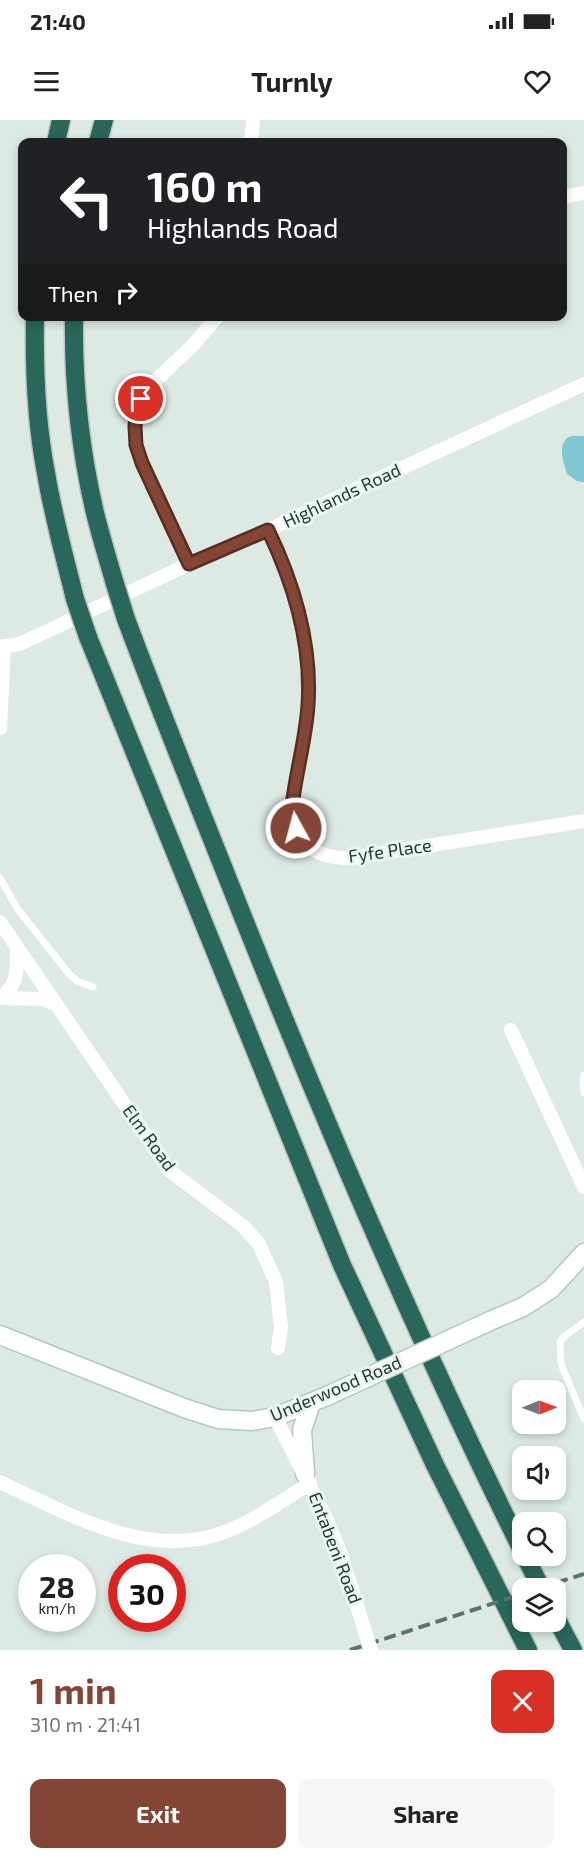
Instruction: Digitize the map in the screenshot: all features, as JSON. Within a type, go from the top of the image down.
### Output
[{"type":"highway","points":[[57,138],[61,120]]},
{"type":"highway","points":[[99,138],[104,120]]},
{"type":"highway","points":[[35,321],[37,415],[46,474],[75,599],[88,637],[342,1265],[435,1465],[528,1650]]},
{"type":"highway","points":[[74,321],[73,348],[81,433],[95,512],[126,619],[290,1034],[381,1250],[512,1530]]},
{"type":"highway","points":[[563,1632],[573,1650]]},
{"type":"main road","name":"Underwood Road","points":[[0,1335],[184,1408],[218,1419],[252,1421],[275,1417],[319,1400],[523,1306],[550,1289],[583,1255]]},
{"type":"main road","points":[[308,1479],[302,1430],[319,1400]]},
{"type":"street","points":[[251,138],[253,120]]},
{"type":"street","points":[[567,196],[584,193]]},
{"type":"street","points":[[189,564],[142,463],[136,445],[136,411],[141,399],[153,383],[193,345],[214,321]]},
{"type":"street","name":"Highlands Road","points":[[2,646],[18,644],[37,636],[584,384]]},
{"type":"street","name":"Fyfe Place","points":[[268,530],[304,634],[308,667],[308,706],[292,806],[296,828],[309,847],[326,856],[351,858],[584,821]]},
{"type":"street","points":[[0,728],[2,646]]},
{"type":"street","name":"Elm Road","points":[[0,921],[170,1171],[243,1226],[259,1244],[276,1281],[281,1327],[278,1348]]},
{"type":"street","points":[[0,998],[9,992],[16,977],[17,947]]},
{"type":"street","points":[[0,998],[42,999],[55,1004]]},
{"type":"street","points":[[511,1030],[584,1187]]},
{"type":"street","name":"Entabeni Road","points":[[275,1417],[308,1479],[334,1539],[371,1650]]},
{"type":"street","points":[[0,1482],[91,1523],[128,1535],[178,1541],[206,1538],[225,1532],[276,1505],[308,1479]]},
{"type":"lane","points":[[0,878],[17,908],[69,974],[77,981],[93,987]]},
{"type":"lane","points":[[584,1076],[584,1093]]},
{"type":"lane","points":[[584,1322],[560,1341],[561,1364],[581,1403],[584,1419]]},
{"type":"water","points":[[571,436],[584,436],[584,482],[577,481],[567,474],[564,465],[562,446]]},
{"type":"railway","points":[[566,1580],[584,1574]]},
{"type":"railway","points":[[350,1650],[512,1597]]},
{"type":"route","points":[[141,399],[136,411],[136,445],[142,463],[189,564],[268,530],[286,575],[304,634],[308,667],[308,706],[292,806],[296,828]]}]
